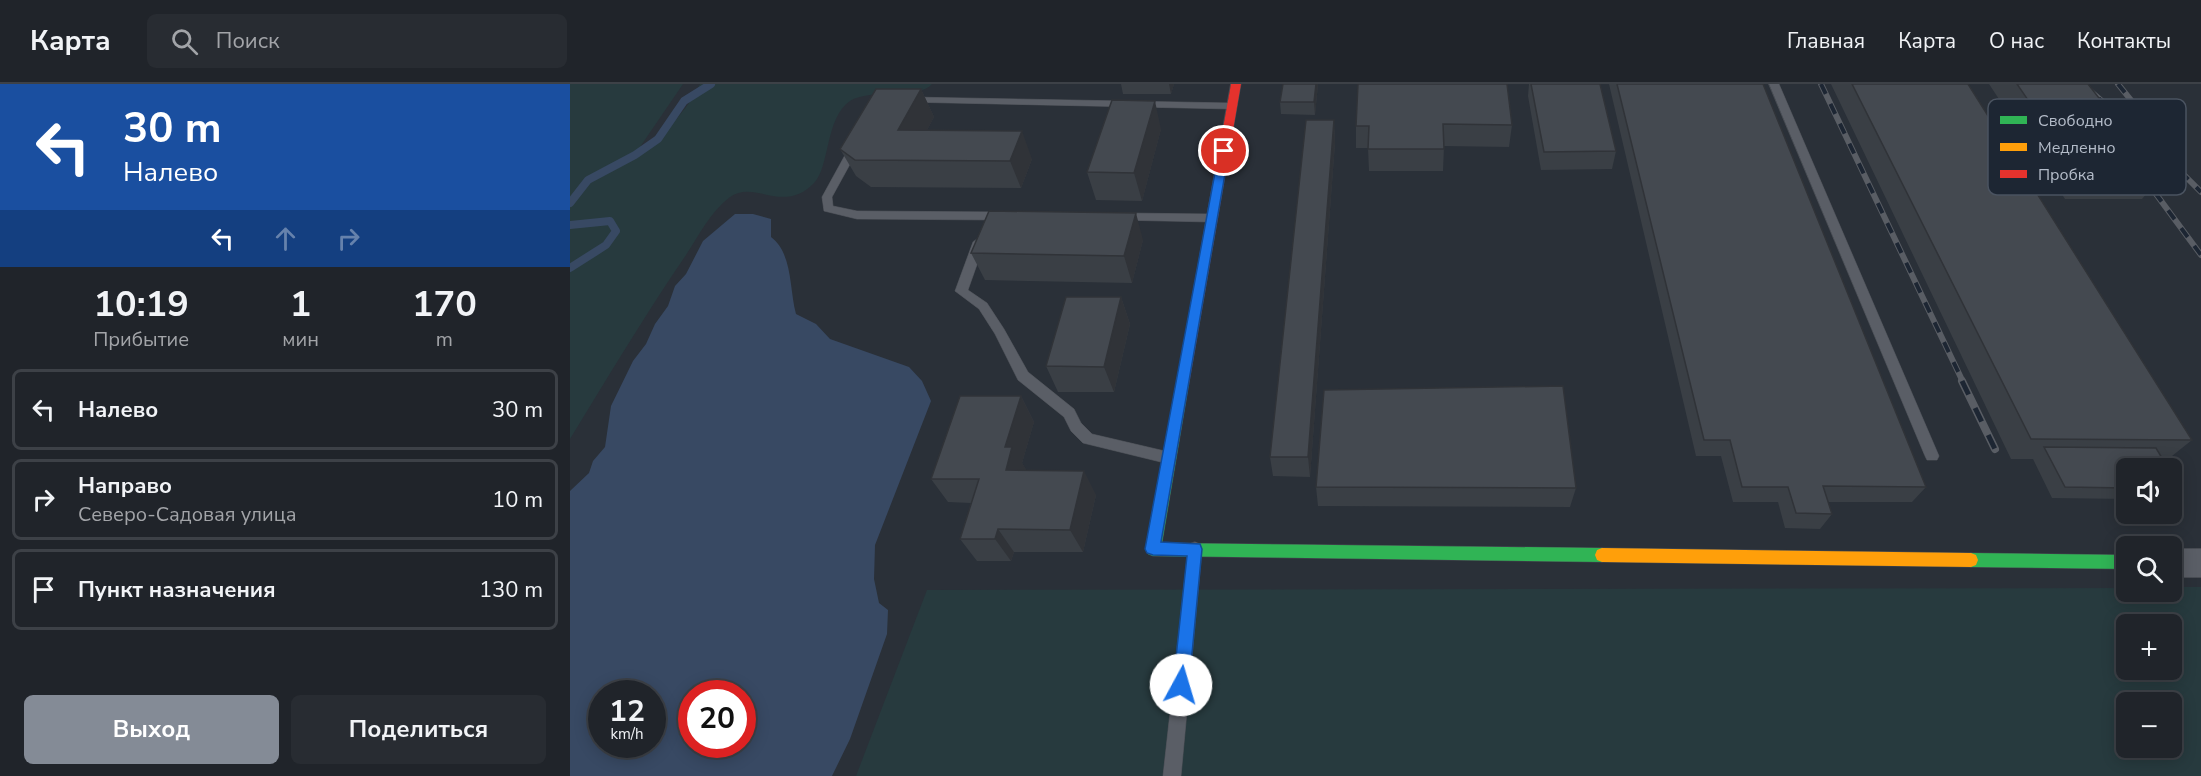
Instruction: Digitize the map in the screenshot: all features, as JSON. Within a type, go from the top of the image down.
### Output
[{"type":"street","points":[[1236,84],[1153,549],[2116,562]]},
{"type":"street","points":[[2182,563],[2201,563]]},
{"type":"lane","points":[[1774,84],[1932,456]]},
{"type":"lane","points":[[903,100],[1232,106]]},
{"type":"lane","points":[[861,135],[827,197],[828,208],[856,215],[1011,216]]},
{"type":"lane","points":[[988,216],[961,291],[983,306],[1000,332],[1023,376],[1069,413],[1076,427],[1088,439],[1169,458]]},
{"type":"lane","points":[[1106,217],[1212,218]]},
{"type":"lane","points":[[1172,776],[1195,549]]},
{"type":"green space","points":[[570,84],[683,84],[640,147],[675,120],[700,84],[932,84],[926,89],[917,91],[870,95],[850,101],[836,119],[819,176],[803,192],[780,197],[749,192],[740,193],[723,203],[706,224],[656,300],[570,439]]},
{"type":"green space","points":[[2182,587],[2201,587],[2201,776],[856,776],[927,590],[2116,588],[2116,602],[2182,602]]},
{"type":"water","points":[[735,214],[753,214],[771,219],[771,237],[778,244],[787,262],[796,314],[816,324],[830,339],[909,367],[922,381],[931,401],[875,545],[874,579],[879,603],[888,610],[887,634],[850,739],[832,776],[570,776],[570,491],[589,473],[593,461],[605,447],[611,406],[633,361],[646,344],[655,324],[668,306],[675,286],[686,274],[703,241]]},
{"type":"building","points":[[1283,84],[1316,84],[1314,102],[1280,102]]},
{"type":"building","points":[[1358,84],[1507,84],[1512,125],[1443,124],[1444,149],[1368,149],[1369,126],[1356,126]]},
{"type":"building","points":[[1531,84],[1600,84],[1616,151],[1544,152]]},
{"type":"building","points":[[1617,84],[1763,84],[1926,487],[1823,486],[1832,514],[1796,513],[1788,487],[1742,487],[1730,440],[1704,440]]},
{"type":"building","points":[[1852,84],[1968,84],[1988,116],[1988,195],[2038,195],[2192,440],[2031,439]]},
{"type":"building","points":[[2017,84],[2088,84],[2100,99],[2027,99]]},
{"type":"building","points":[[876,89],[921,89],[898,130],[1022,131],[1010,161],[855,160],[840,149]]},
{"type":"building","points":[[1112,100],[1155,101],[1134,173],[1087,172]]},
{"type":"building","points":[[1306,120],[1334,120],[1308,457],[1270,457]]},
{"type":"building","points":[[989,211],[1136,213],[1124,256],[971,253]]},
{"type":"building","points":[[1066,297],[1121,297],[1104,367],[1046,366]]},
{"type":"building","points":[[1563,386],[1576,488],[1316,487],[1324,390]]},
{"type":"building","points":[[960,396],[1021,396],[1005,447],[1012,447],[1006,470],[1084,471],[1070,530],[998,529],[995,539],[960,539],[979,479],[931,479]]},
{"type":"building","points":[[2044,447],[2156,448],[2162,458],[2116,458],[2116,488],[2065,487]]},
{"type":"waterway","points":[[570,203],[588,180],[635,155],[658,139],[684,101],[711,84]]},
{"type":"waterway","points":[[570,225],[610,221],[616,231],[606,245],[570,268]]},
{"type":"railway","points":[[1821,84],[1963,382]]},
{"type":"railway","points":[[2082,84],[2099,99]]},
{"type":"railway","points":[[2118,84],[2130,99]]},
{"type":"railway","points":[[2186,177],[2201,192]]},
{"type":"railway","points":[[2157,195],[2201,255]]},
{"type":"railway","points":[[1962,381],[1995,449]]},
{"type":"traffic: fast","points":[[1183,383],[1153,549],[1602,555]]},
{"type":"traffic: fast","points":[[1971,560],[2116,562]]},
{"type":"traffic: slow","points":[[1602,555],[1971,560]]},
{"type":"traffic: jam","points":[[1183,383],[1236,84]]},
{"type":"route","points":[[1181,685],[1195,549],[1153,549],[1224,151]]}]
